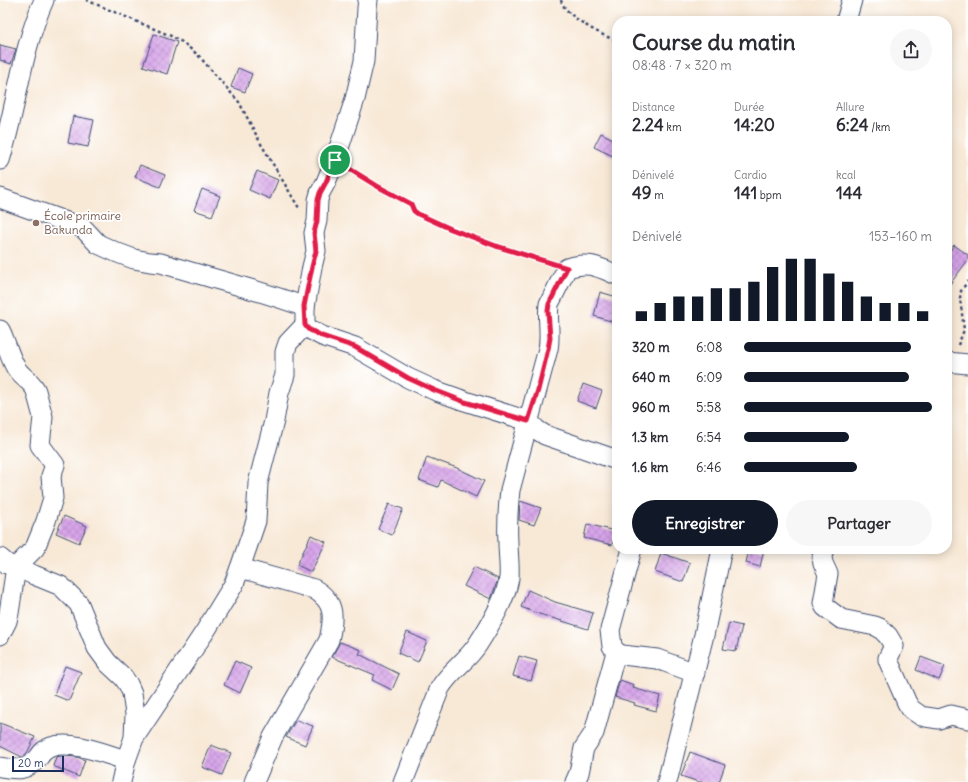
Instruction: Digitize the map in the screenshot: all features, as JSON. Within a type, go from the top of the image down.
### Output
[{"type":"street","points":[[0,160],[9,134],[23,64],[36,17],[44,0]]},
{"type":"street","points":[[368,0],[364,61],[355,99],[335,160],[320,193],[314,233],[316,251],[312,267],[305,316],[308,329],[322,336],[355,347],[408,378],[434,390],[465,402],[528,421],[537,430],[545,434],[612,458]]},
{"type":"street","points":[[847,16],[852,0]]},
{"type":"street","points":[[0,198],[84,229],[98,244],[134,259],[150,262],[161,262],[234,285],[255,289],[305,316]]},
{"type":"street","points":[[403,782],[440,688],[448,676],[464,662],[478,645],[496,613],[505,593],[509,564],[508,514],[510,490],[548,349],[550,338],[548,311],[549,304],[567,268],[581,264],[590,264],[612,272]]},
{"type":"street","points":[[121,782],[126,760],[134,738],[206,630],[234,584],[256,521],[258,483],[274,421],[279,393],[285,375],[285,352],[288,343],[305,316]]},
{"type":"street","points":[[0,330],[16,368],[22,377],[35,386],[43,417],[40,445],[55,465],[51,476],[52,498],[46,521],[35,548],[8,562]]},
{"type":"street","points":[[35,548],[45,569],[56,583]]},
{"type":"street","points":[[631,554],[610,630],[612,646],[616,652],[622,655],[667,662],[695,673]]},
{"type":"street","points":[[668,782],[695,673],[721,554]]},
{"type":"street","points":[[823,554],[823,563],[828,574],[823,602],[825,607],[841,619],[875,626],[888,636],[894,646],[888,660],[908,707],[921,716],[939,719],[951,715],[968,719]]},
{"type":"street","points":[[8,562],[34,575],[56,583],[79,604],[97,648],[108,663],[123,677],[132,693],[134,703],[134,738]]},
{"type":"street","points":[[0,634],[9,614],[8,562]]},
{"type":"street","points":[[240,568],[314,589],[323,594],[331,603],[333,614],[332,629],[329,640],[273,737],[254,782]]},
{"type":"street","points":[[575,782],[580,773],[584,748],[594,733],[599,720],[616,652]]},
{"type":"street","points":[[0,767],[13,769],[25,768],[33,764],[44,750],[57,746],[87,748],[126,760]]},
{"type":"path","points":[[86,0],[171,36],[198,54],[239,102],[261,144],[314,233]]},
{"type":"path","points":[[561,0],[562,4],[567,10],[585,25],[612,38]]},
{"type":"path","points":[[335,160],[377,186],[411,204],[414,211],[418,214],[451,229],[488,243],[567,268]]},
{"type":"path","points":[[956,362],[964,330],[960,298],[961,291],[968,281]]},
{"type":"building","points":[[154,34],[177,42],[167,74],[143,66]]},
{"type":"building","points":[[0,45],[16,49],[11,64],[0,60]]},
{"type":"building","points":[[238,68],[252,74],[245,92],[231,87]]},
{"type":"building","points":[[73,116],[94,120],[88,147],[68,143]]},
{"type":"building","points":[[601,133],[612,138],[612,156],[594,147]]},
{"type":"building","points":[[140,165],[165,175],[160,187],[135,177]]},
{"type":"building","points":[[257,171],[278,180],[270,199],[249,190]]},
{"type":"building","points":[[202,189],[220,196],[212,216],[194,210]]},
{"type":"building","points":[[954,245],[968,255],[968,260],[952,281],[952,248]]},
{"type":"building","points":[[600,292],[612,296],[612,321],[594,316]]},
{"type":"building","points":[[583,384],[602,391],[596,408],[577,401]]},
{"type":"building","points":[[427,457],[457,468],[484,481],[476,497],[441,480],[438,487],[419,480]]},
{"type":"building","points":[[520,501],[541,508],[534,525],[519,520]]},
{"type":"building","points":[[389,504],[403,509],[392,535],[378,529]]},
{"type":"building","points":[[64,516],[87,526],[79,543],[56,533]]},
{"type":"building","points":[[587,524],[612,530],[612,545],[584,538]]},
{"type":"building","points":[[311,535],[326,542],[311,572],[297,565]]},
{"type":"building","points":[[661,554],[690,563],[683,582],[655,572]]},
{"type":"building","points":[[748,554],[763,554],[760,567],[746,563]]},
{"type":"building","points":[[474,567],[498,579],[491,599],[464,586]]},
{"type":"building","points":[[528,590],[555,602],[593,613],[588,629],[521,607]]},
{"type":"building","points":[[729,623],[742,626],[736,651],[723,649]]},
{"type":"building","points":[[407,632],[427,641],[418,662],[398,653]]},
{"type":"building","points":[[340,642],[361,650],[359,654],[399,674],[392,690],[372,680],[375,675],[332,657]]},
{"type":"building","points":[[519,656],[537,661],[531,681],[513,676]]},
{"type":"building","points":[[921,657],[945,666],[939,680],[916,670]]},
{"type":"building","points":[[235,661],[251,668],[240,693],[224,685]]},
{"type":"building","points":[[65,666],[81,672],[69,701],[54,695]]},
{"type":"building","points":[[620,680],[634,685],[633,688],[660,696],[656,711],[634,705],[635,703],[615,697]]},
{"type":"building","points":[[296,720],[313,726],[305,745],[286,737]]},
{"type":"building","points":[[0,723],[35,737],[27,753],[22,757],[0,746]]},
{"type":"building","points":[[211,745],[231,753],[222,775],[202,767]]},
{"type":"building","points":[[690,752],[725,765],[719,782],[699,782],[681,776]]},
{"type":"building","points":[[56,757],[77,757],[85,760],[79,777],[53,766]]},
{"type":"place","name":"École primaire Bakunda","points":[[36,223]]},
{"type":"route","points":[[335,160],[377,186],[411,204],[414,211],[418,214],[451,229],[496,246],[567,268],[549,304],[548,311],[550,338],[538,390],[528,421],[465,402],[434,390],[408,378],[355,347],[322,336],[308,329],[305,325],[304,306],[316,251],[314,233],[317,221],[318,200],[335,160]]}]
